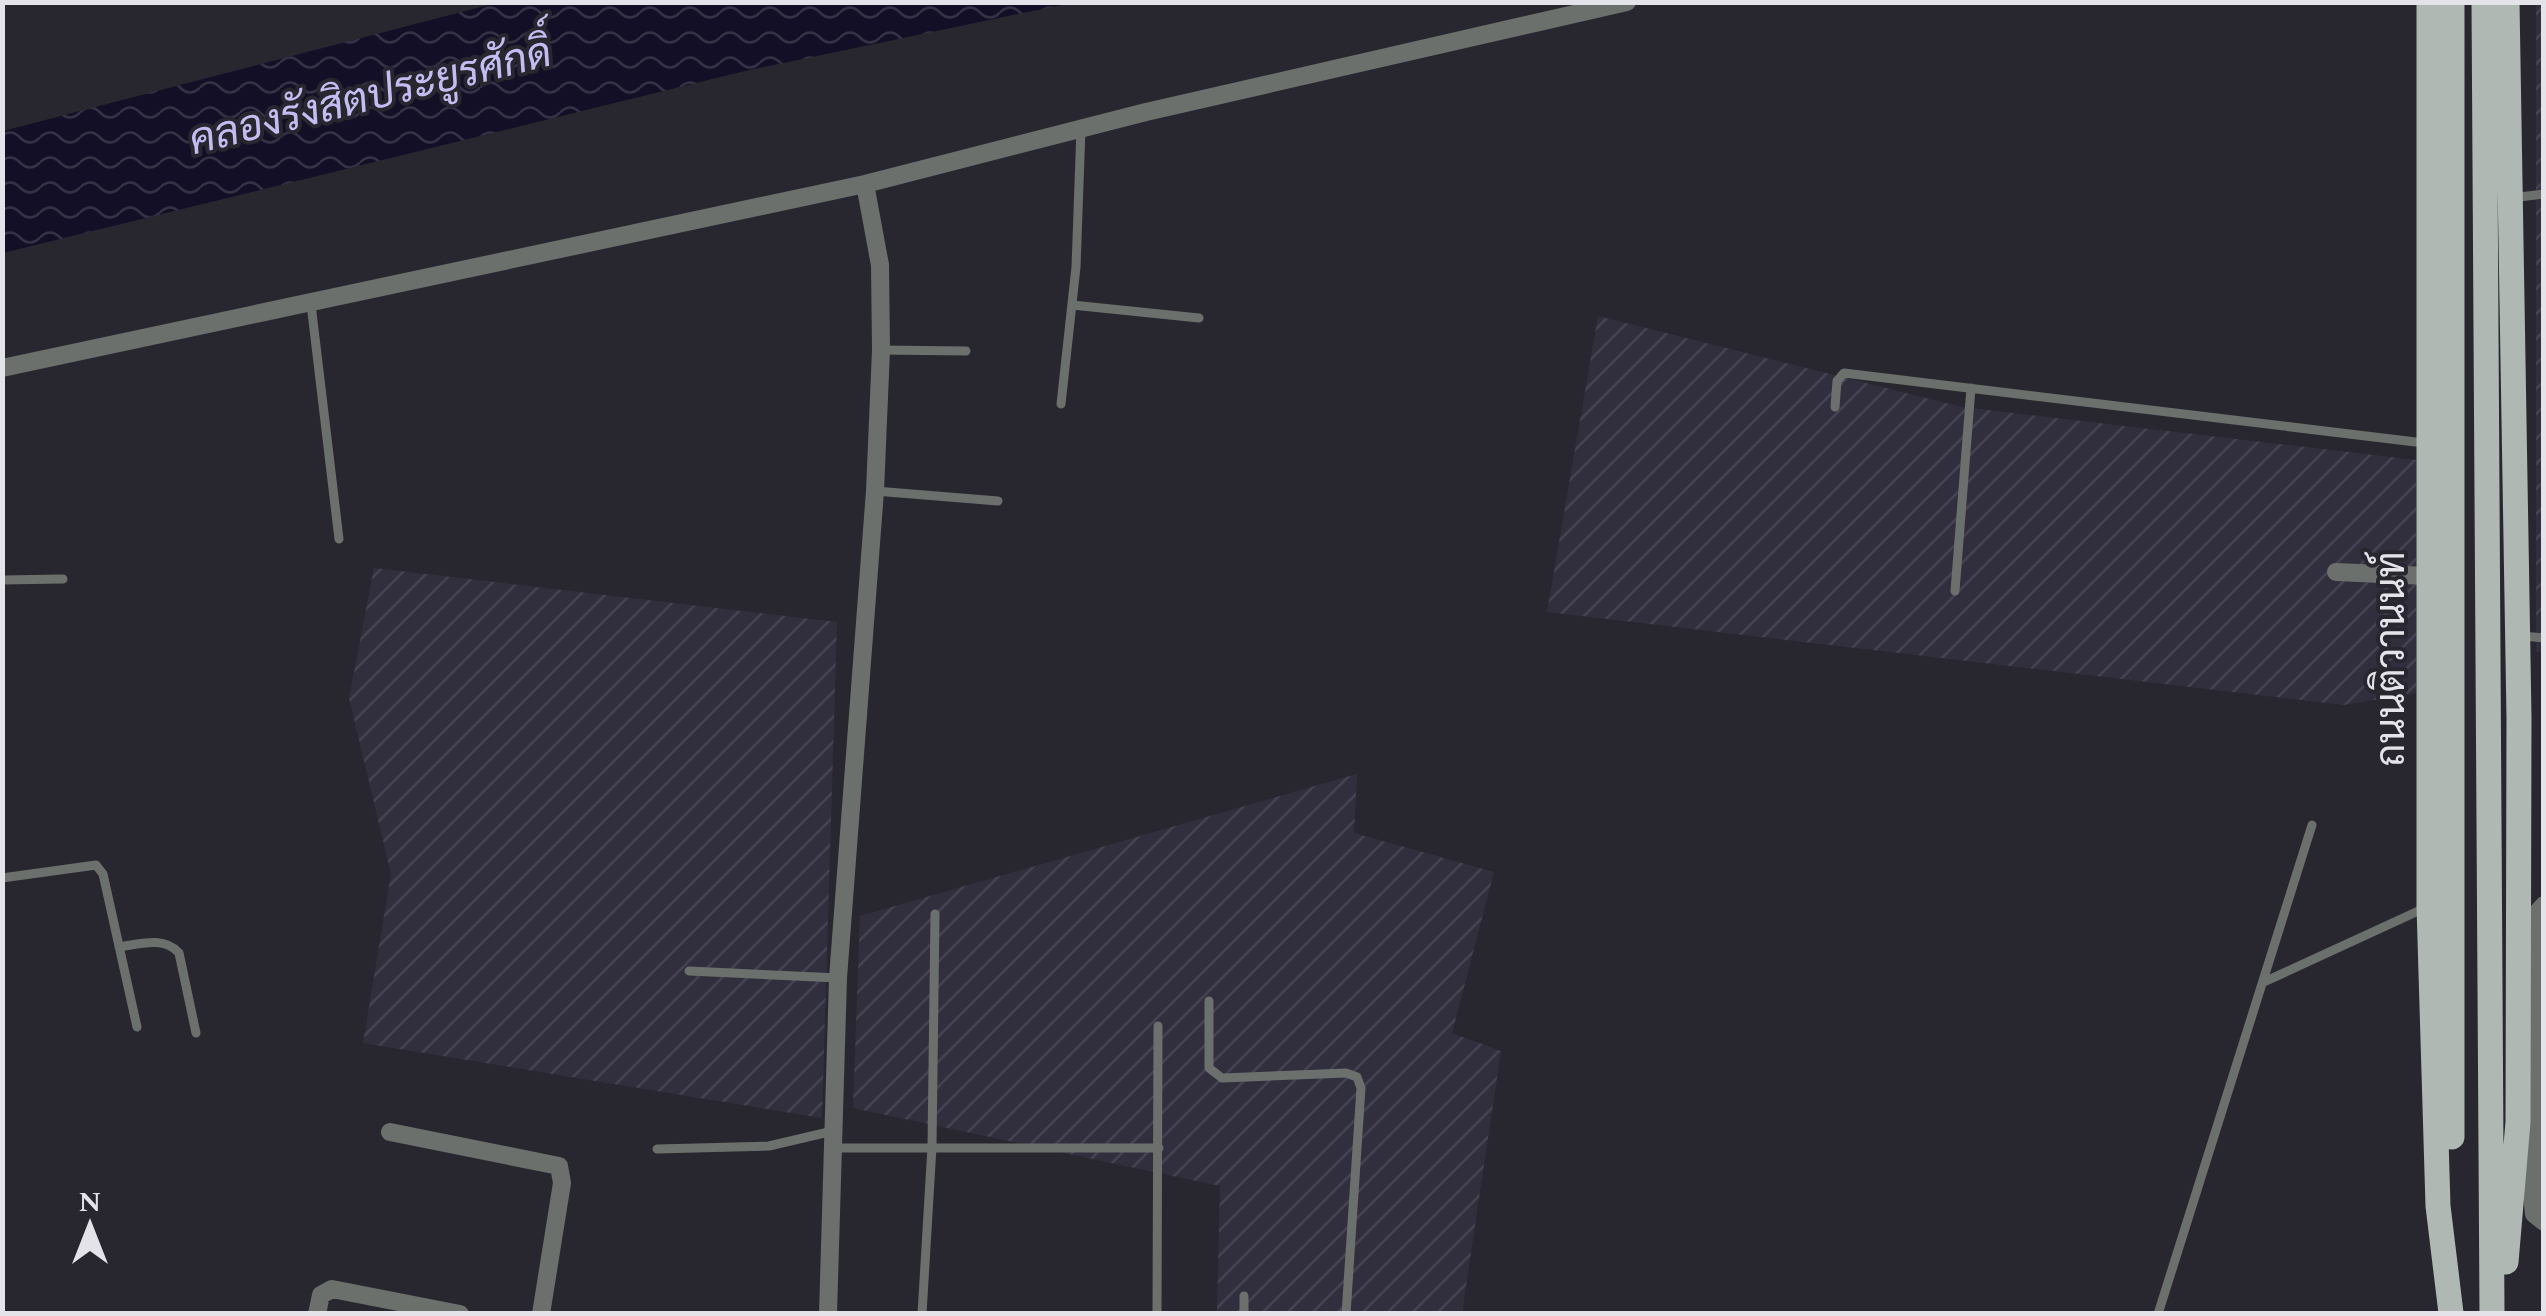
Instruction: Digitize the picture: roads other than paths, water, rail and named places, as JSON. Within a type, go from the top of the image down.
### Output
[{"type":"main road","name":"ถนนติวานนท์","points":[[2428,2],[2429,906],[2438,1206],[2451,1313]]},
{"type":"main road","name":"ถนนติวานนท์","points":[[2451,1313],[2455,717],[2452,2]]},
{"type":"main road","points":[[2484,2],[2485,713],[2492,1307]]},
{"type":"main road","points":[[2492,1307],[2505,1267],[2518,1122],[2531,637],[2509,198],[2507,2]]},
{"type":"street","points":[[2,368],[865,184],[1627,2]]},
{"type":"street","points":[[828,1314],[838,978],[875,491],[881,350],[880,265],[865,184]]},
{"type":"street","points":[[2336,572],[2427,576]]},
{"type":"street","points":[[2544,905],[2535,915],[2539,1010],[2534,1214],[2544,1222]]},
{"type":"street","points":[[390,1132],[559,1166],[562,1183],[541,1314]]},
{"type":"street","points":[[317,1314],[321,1295],[332,1290],[460,1314]]},
{"type":"lane","points":[[1061,404],[1072,305],[1080,130]]},
{"type":"lane","points":[[2509,198],[2544,194]]},
{"type":"lane","points":[[311,304],[340,539]]},
{"type":"lane","points":[[1072,305],[1199,318]]},
{"type":"lane","points":[[881,350],[966,350]]},
{"type":"lane","points":[[1835,407],[1837,380],[1844,373],[2427,443]]},
{"type":"lane","points":[[1955,590],[1972,388]]},
{"type":"lane","points":[[875,491],[998,501]]},
{"type":"lane","points":[[2,580],[62,579]]},
{"type":"lane","points":[[2158,1314],[2312,825]]},
{"type":"lane","points":[[2,878],[96,865],[103,874],[137,1027]]},
{"type":"lane","points":[[2264,982],[2429,906]]},
{"type":"lane","points":[[922,1314],[932,1147],[935,914]]},
{"type":"lane","points":[[119,946],[159,942],[180,953],[196,1033]]},
{"type":"lane","points":[[689,971],[838,978]]},
{"type":"lane","points":[[1208,1002],[1208,1068],[1222,1078],[1346,1073],[1357,1077],[1361,1088],[1346,1314]]},
{"type":"lane","points":[[1156,1314],[1158,1026]]},
{"type":"lane","points":[[658,1149],[833,1140],[932,1147],[1159,1148]]},
{"type":"lane","points":[[1244,1296],[1244,1314]]},
{"type":"water","name":"คลองรังสิตประยูรศักดิ์","points":[[500,2],[1071,3],[745,71],[3,253],[3,131]]}]
